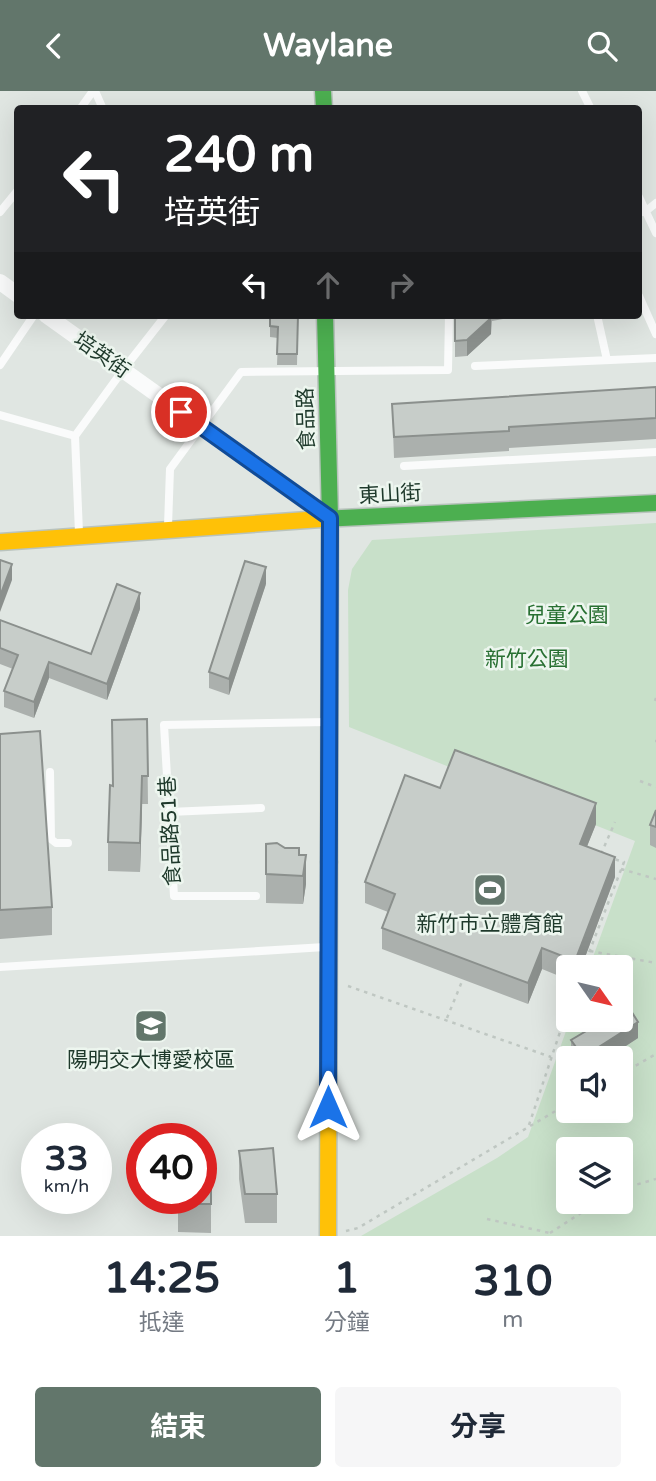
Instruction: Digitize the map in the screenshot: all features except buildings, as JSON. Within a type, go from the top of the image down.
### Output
[{"type":"street","name":"培英街","points":[[52,319],[330,518]]},
{"type":"street","name":"食品路","points":[[325,319],[330,518],[328,1236]]},
{"type":"street","name":"東山街","points":[[0,542],[330,518],[656,503]]},
{"type":"lane","points":[[83,105],[94,91]]},
{"type":"lane","points":[[0,212],[14,195]]},
{"type":"lane","points":[[656,203],[643,212],[656,233]]},
{"type":"lane","points":[[642,303],[656,334]]},
{"type":"lane","points":[[0,365],[31,319]]},
{"type":"lane","points":[[79,536],[75,436],[163,319]]},
{"type":"lane","points":[[168,529],[170,469],[241,372],[448,370],[449,319]]},
{"type":"lane","points":[[598,319],[607,361]]},
{"type":"lane","points":[[475,366],[656,358]]},
{"type":"lane","points":[[0,415],[75,436]]},
{"type":"lane","points":[[404,466],[656,452]]},
{"type":"lane","name":"食品路51巷","points":[[256,896],[174,896],[164,725],[328,722]]},
{"type":"lane","points":[[50,772],[51,839],[68,843]]},
{"type":"lane","points":[[169,812],[261,808]]},
{"type":"lane","points":[[0,967],[328,947]]},
{"type":"path","points":[[640,781],[656,787]]},
{"type":"path","points":[[601,854],[615,822]]},
{"type":"path","points":[[588,955],[624,862],[612,858]]},
{"type":"path","points":[[621,869],[656,879]]},
{"type":"path","points":[[589,951],[656,963]]},
{"type":"path","points":[[328,979],[551,1057]]},
{"type":"path","points":[[446,1019],[463,979]]},
{"type":"path","points":[[529,1126],[559,1033]]},
{"type":"path","points":[[633,1067],[656,1054]]},
{"type":"path","points":[[346,1231],[358,1228],[556,1110]]},
{"type":"path","points":[[633,1186],[656,1179]]},
{"type":"path","points":[[487,1219],[550,1235],[581,1214]]},
{"type":"green space","name":"新竹公園","points":[[656,523],[656,1236],[361,1236],[497,1158],[528,1137],[556,1059],[556,1123],[633,1123],[633,1046],[561,1046],[565,1033],[634,1033],[634,955],[594,955],[635,841],[349,727],[348,590],[352,569],[372,540]]},
{"type":"traffic: fast","points":[[323,91],[324,105]]},
{"type":"traffic: fast","points":[[325,319],[330,518],[329,862]]},
{"type":"traffic: fast","points":[[321,519],[656,503]]},
{"type":"traffic: slow","points":[[0,542],[321,519]]},
{"type":"traffic: slow","points":[[328,1236],[329,862]]},
{"type":"place","name":"新竹市立體育館","points":[[490,890]]},
{"type":"place","name":"陽明交大博愛校區","points":[[151,1026]]},
{"type":"route","points":[[181,412],[330,518],[328,1107]]},
{"type":"park label","name":"兒童公園","points":[[567,615]]}]
